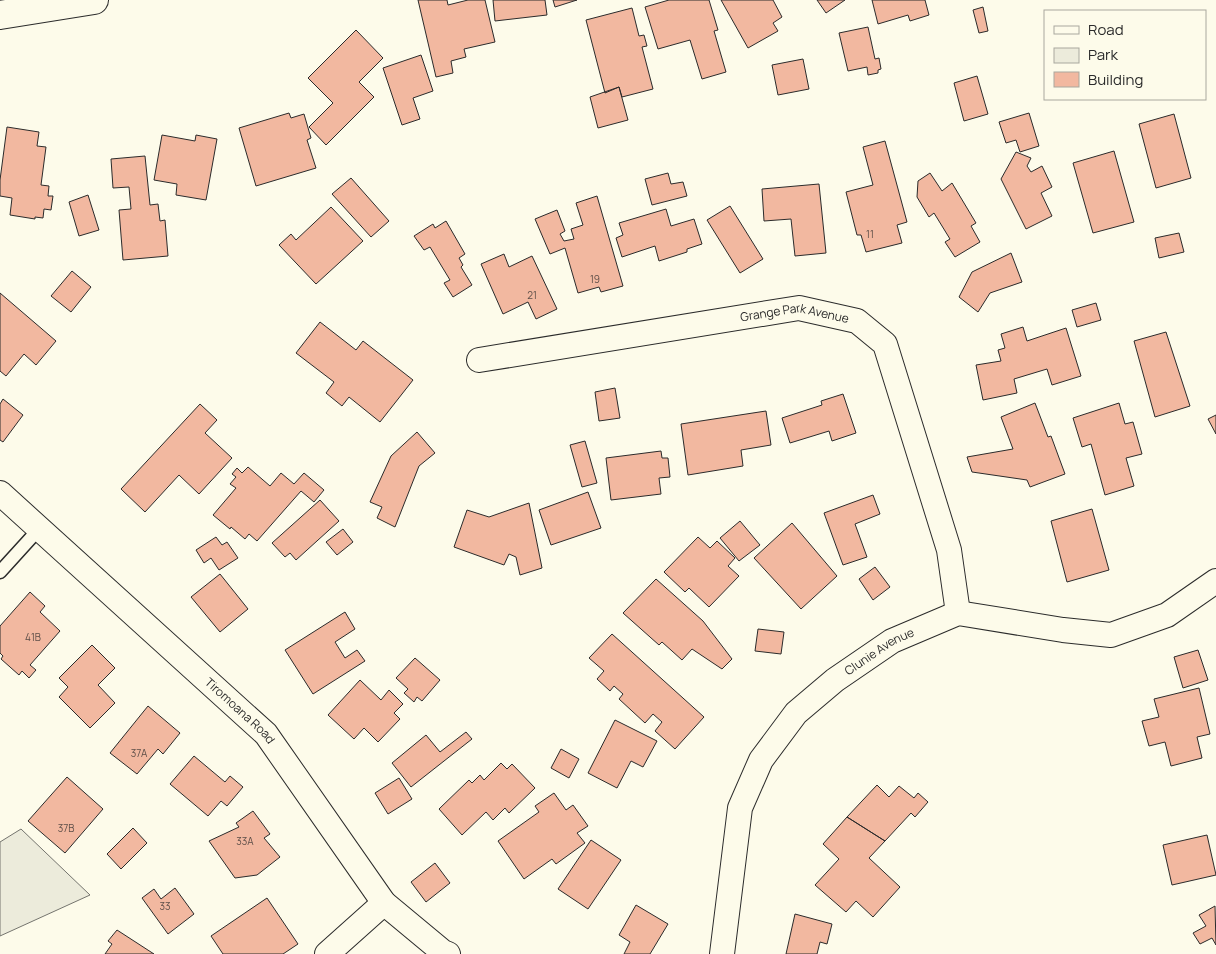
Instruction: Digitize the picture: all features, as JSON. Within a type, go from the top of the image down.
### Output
[{"type":"street","points":[[0,15],[94,0]]},
{"type":"street","name":"Grange Park Avenue","points":[[479,360],[798,308],[858,321],[885,344],[949,550],[958,613]]},
{"type":"street","name":"Tiromoana Road","points":[[0,493],[266,734],[384,903],[443,952],[448,954]]},
{"type":"street","points":[[958,613],[1063,630],[1111,635],[1167,615],[1216,581]]},
{"type":"street","name":"Clunie Avenue","points":[[722,954],[740,808],[761,760],[796,714],[835,680],[892,641],[958,613]]},
{"type":"street","points":[[327,954],[384,903]]},
{"type":"lane","points":[[0,572],[39,529]]},
{"type":"green space","points":[[21,829],[90,895],[0,936],[0,842]]},
{"type":"building","points":[[418,0],[447,0],[448,5],[468,0],[485,0],[495,42],[464,49],[466,57],[451,61],[453,73],[436,77]]},
{"type":"building","points":[[493,0],[545,0],[547,15],[495,21]]},
{"type":"building","points":[[553,0],[577,0],[555,7]]},
{"type":"building","points":[[669,0],[709,0],[718,30],[714,31],[726,72],[702,79],[690,40],[658,49],[645,7]]},
{"type":"building","points":[[721,0],[773,0],[782,17],[773,23],[778,31],[748,48]]},
{"type":"building","points":[[817,0],[845,0],[826,13]]},
{"type":"building","points":[[872,0],[925,0],[929,15],[910,21],[908,15],[878,24]]},
{"type":"building","points":[[983,7],[988,31],[979,33],[973,10]]},
{"type":"building","points":[[632,8],[639,36],[644,35],[647,46],[642,47],[653,89],[622,97],[619,87],[605,93],[586,20]]},
{"type":"building","points":[[868,27],[875,59],[879,58],[881,69],[878,70],[878,73],[868,75],[867,67],[848,71],[839,33]]},
{"type":"building","points":[[356,30],[383,58],[359,82],[374,97],[326,145],[309,127],[333,103],[308,78]]},
{"type":"building","points":[[421,55],[433,91],[413,98],[420,119],[402,125],[383,68]]},
{"type":"building","points":[[803,59],[809,89],[778,95],[772,65]]},
{"type":"building","points":[[977,76],[988,114],[964,121],[954,83]]},
{"type":"building","points":[[619,87],[628,120],[598,128],[590,97]]},
{"type":"building","points":[[289,113],[291,118],[304,114],[311,138],[307,140],[316,168],[256,186],[239,128]]},
{"type":"building","points":[[1029,113],[1039,146],[1020,152],[1016,140],[1006,143],[999,122]]},
{"type":"building","points":[[1174,114],[1191,178],[1156,188],[1139,124]]},
{"type":"building","points":[[7,127],[39,132],[37,146],[46,147],[41,185],[49,186],[48,196],[53,196],[51,210],[44,209],[43,218],[35,217],[35,219],[10,215],[12,198],[0,196],[0,180]]},
{"type":"building","points":[[162,135],[195,141],[196,135],[217,139],[206,200],[176,195],[177,184],[154,180]]},
{"type":"building","points":[[885,141],[907,222],[897,225],[902,243],[866,252],[861,235],[857,235],[846,192],[873,185],[863,147]]},
{"type":"building","points":[[1114,151],[1134,222],[1093,233],[1073,163]]},
{"type":"building","points":[[1016,152],[1031,158],[1027,166],[1031,172],[1042,166],[1052,187],[1041,193],[1052,216],[1026,229],[1001,179]]},
{"type":"building","points":[[145,156],[150,205],[158,204],[160,221],[165,220],[168,256],[123,260],[119,210],[131,209],[129,187],[113,188],[111,159]]},
{"type":"building","points":[[668,173],[671,184],[683,182],[687,196],[652,205],[645,179]]},
{"type":"building","points":[[930,173],[942,191],[952,183],[976,223],[971,226],[980,242],[955,257],[945,242],[950,239],[934,213],[929,217],[917,197],[918,181]]},
{"type":"building","points":[[351,178],[389,221],[371,237],[332,194]]},
{"type":"building","points":[[819,184],[826,253],[795,256],[791,219],[764,221],[762,189]]},
{"type":"building","points":[[88,195],[99,230],[79,236],[69,202]]},
{"type":"building","points":[[597,196],[623,286],[601,292],[599,287],[578,293],[565,248],[550,254],[535,219],[557,210],[565,231],[560,234],[564,241],[574,239],[571,229],[583,225],[576,203]]},
{"type":"building","points":[[730,206],[763,259],[740,273],[707,220]]},
{"type":"building","points":[[331,207],[363,241],[316,284],[279,245],[291,234],[296,240]]},
{"type":"building","points":[[666,209],[671,226],[694,219],[702,244],[687,249],[687,252],[659,261],[655,246],[622,257],[616,238],[623,235],[619,223]]},
{"type":"building","points":[[446,221],[465,254],[459,258],[463,265],[461,267],[472,285],[453,297],[444,283],[450,280],[430,247],[424,250],[414,236],[433,224],[435,228]]},
{"type":"building","points":[[1179,233],[1184,252],[1159,258],[1155,238]]},
{"type":"building","points":[[1011,253],[1022,282],[990,293],[978,312],[959,297],[972,272]]},
{"type":"building","points":[[504,254],[509,267],[532,256],[557,309],[536,319],[528,302],[503,314],[481,264]]},
{"type":"building","points":[[72,271],[91,287],[71,312],[51,296]]},
{"type":"building","points":[[0,293],[56,341],[36,365],[24,354],[6,376],[0,371]]},
{"type":"building","points":[[1096,303],[1101,320],[1077,327],[1072,310]]},
{"type":"building","points":[[320,322],[356,350],[363,341],[413,380],[380,422],[349,397],[342,406],[326,393],[334,382],[296,353]]},
{"type":"building","points":[[1023,327],[1027,341],[1066,328],[1081,376],[1052,385],[1047,369],[1014,379],[1017,393],[983,400],[976,365],[1001,361],[998,350],[1005,348],[1001,334]]},
{"type":"building","points":[[1166,332],[1190,406],[1155,417],[1134,341]]},
{"type":"building","points":[[615,388],[620,418],[599,421],[595,392]]},
{"type":"building","points":[[843,394],[856,433],[832,441],[829,431],[790,443],[782,418],[822,405],[821,401]]},
{"type":"building","points":[[3,399],[23,415],[3,442],[0,440],[0,404]]},
{"type":"building","points":[[1035,403],[1048,437],[1051,436],[1065,474],[1030,487],[1027,480],[972,472],[967,457],[1013,449],[1001,417]]},
{"type":"building","points":[[1119,403],[1125,424],[1133,422],[1142,454],[1126,458],[1134,486],[1105,495],[1091,444],[1082,447],[1073,418]]},
{"type":"building","points":[[200,404],[217,420],[205,433],[232,458],[199,494],[179,475],[145,512],[121,489]]},
{"type":"building","points":[[766,411],[771,445],[741,450],[743,466],[688,475],[681,424]]},
{"type":"building","points":[[1216,415],[1216,434],[1208,419]]},
{"type":"building","points":[[417,432],[435,453],[419,466],[395,527],[377,518],[382,507],[370,502],[391,456]]},
{"type":"building","points":[[585,441],[597,483],[582,487],[570,445]]},
{"type":"building","points":[[661,451],[662,458],[668,458],[670,477],[659,478],[661,494],[611,500],[606,458]]},
{"type":"building","points":[[248,467],[270,486],[281,473],[294,484],[304,473],[324,490],[314,502],[301,491],[257,541],[249,534],[245,539],[213,515],[236,488],[230,484],[236,477],[232,474],[237,468],[242,473]]},
{"type":"building","points":[[588,492],[601,528],[551,545],[539,510]]},
{"type":"building","points":[[873,495],[880,514],[855,524],[867,557],[843,565],[824,513]]},
{"type":"building","points":[[320,500],[339,521],[296,560],[290,553],[285,557],[272,543]]},
{"type":"building","points":[[529,503],[542,568],[520,575],[516,557],[509,554],[504,565],[454,547],[467,510],[489,517]]},
{"type":"building","points":[[1092,509],[1109,570],[1067,582],[1051,521]]},
{"type":"building","points":[[740,521],[760,545],[739,561],[720,538]]},
{"type":"building","points":[[792,523],[837,576],[801,609],[754,558]]},
{"type":"building","points":[[343,529],[353,542],[337,555],[326,542]]},
{"type":"building","points":[[216,537],[222,545],[227,542],[238,558],[219,570],[211,558],[204,563],[196,550]]},
{"type":"building","points":[[698,537],[710,548],[717,541],[735,558],[728,566],[739,576],[709,607],[689,588],[685,592],[664,572]]},
{"type":"building","points":[[875,567],[890,587],[873,600],[859,579]]},
{"type":"building","points":[[220,574],[248,609],[220,632],[191,597]]},
{"type":"building","points":[[656,579],[703,621],[732,659],[722,669],[692,649],[682,660],[662,642],[659,645],[623,613]]},
{"type":"building","points":[[30,592],[45,606],[40,612],[60,631],[30,665],[36,670],[29,678],[22,671],[19,675],[1,659],[3,656],[0,653],[0,626]]},
{"type":"building","points":[[345,612],[355,629],[335,642],[345,658],[357,650],[365,661],[313,694],[285,650]]},
{"type":"building","points":[[758,629],[784,632],[781,654],[755,651]]},
{"type":"building","points":[[612,634],[704,717],[675,749],[655,731],[662,722],[653,714],[645,723],[619,699],[623,694],[614,686],[610,691],[597,679],[604,671],[589,658]]},
{"type":"building","points":[[92,645],[115,668],[98,685],[115,703],[90,728],[59,697],[68,687],[59,678]]},
{"type":"building","points":[[1198,650],[1208,680],[1183,688],[1174,657]]},
{"type":"building","points":[[415,658],[440,680],[422,701],[417,697],[414,702],[404,693],[408,689],[396,678]]},
{"type":"building","points":[[360,680],[381,700],[389,690],[403,704],[394,713],[400,719],[378,742],[364,728],[354,739],[328,715]]},
{"type":"building","points":[[1199,688],[1210,734],[1197,737],[1202,758],[1171,766],[1165,742],[1149,746],[1142,721],[1159,717],[1154,699]]},
{"type":"building","points":[[148,706],[180,733],[163,754],[158,749],[137,774],[110,753]]},
{"type":"building","points":[[615,720],[657,741],[643,767],[631,761],[617,788],[588,773]]},
{"type":"building","points":[[466,732],[472,739],[411,787],[392,763],[426,735],[440,752]]},
{"type":"building","points":[[561,749],[579,759],[569,778],[551,768]]},
{"type":"building","points":[[194,756],[225,782],[230,776],[243,787],[227,806],[221,801],[208,816],[170,784]]},
{"type":"building","points":[[501,763],[507,769],[512,764],[535,788],[509,813],[505,808],[493,820],[486,812],[462,835],[439,809],[469,780],[472,783],[480,775],[484,780]]},
{"type":"building","points":[[67,777],[103,809],[65,853],[28,821]]},
{"type":"building","points":[[399,778],[412,799],[388,814],[375,793]]},
{"type":"building","points":[[877,785],[889,797],[899,786],[914,798],[918,793],[928,802],[915,817],[911,813],[885,841],[847,817]]},
{"type":"building","points":[[554,793],[566,810],[573,805],[588,826],[577,833],[585,843],[556,864],[552,859],[524,879],[498,841],[539,812],[535,806]]},
{"type":"building","points":[[253,811],[270,834],[264,838],[280,857],[257,875],[235,878],[209,841],[239,827],[236,823]]},
{"type":"building","points":[[847,817],[885,841],[869,858],[900,887],[873,917],[856,901],[846,912],[815,885],[839,859],[823,844]]},
{"type":"building","points":[[133,828],[147,843],[121,869],[107,854]]},
{"type":"building","points":[[1207,835],[1216,875],[1172,885],[1163,845]]},
{"type":"building","points":[[591,840],[621,860],[588,909],[558,889]]},
{"type":"building","points":[[435,863],[450,883],[426,902],[411,882]]},
{"type":"building","points":[[175,888],[194,914],[168,934],[142,898],[154,889],[161,899]]},
{"type":"building","points":[[267,898],[298,944],[283,954],[223,954],[211,936]]},
{"type":"building","points":[[636,905],[668,924],[650,954],[624,954],[630,942],[619,935]]},
{"type":"building","points":[[1215,906],[1216,945],[1212,938],[1200,944],[1193,933],[1206,926],[1199,915]]},
{"type":"building","points":[[795,914],[832,924],[827,944],[820,942],[817,954],[786,954]]},
{"type":"building","points":[[117,930],[154,954],[105,954],[112,944],[108,941]]}]
